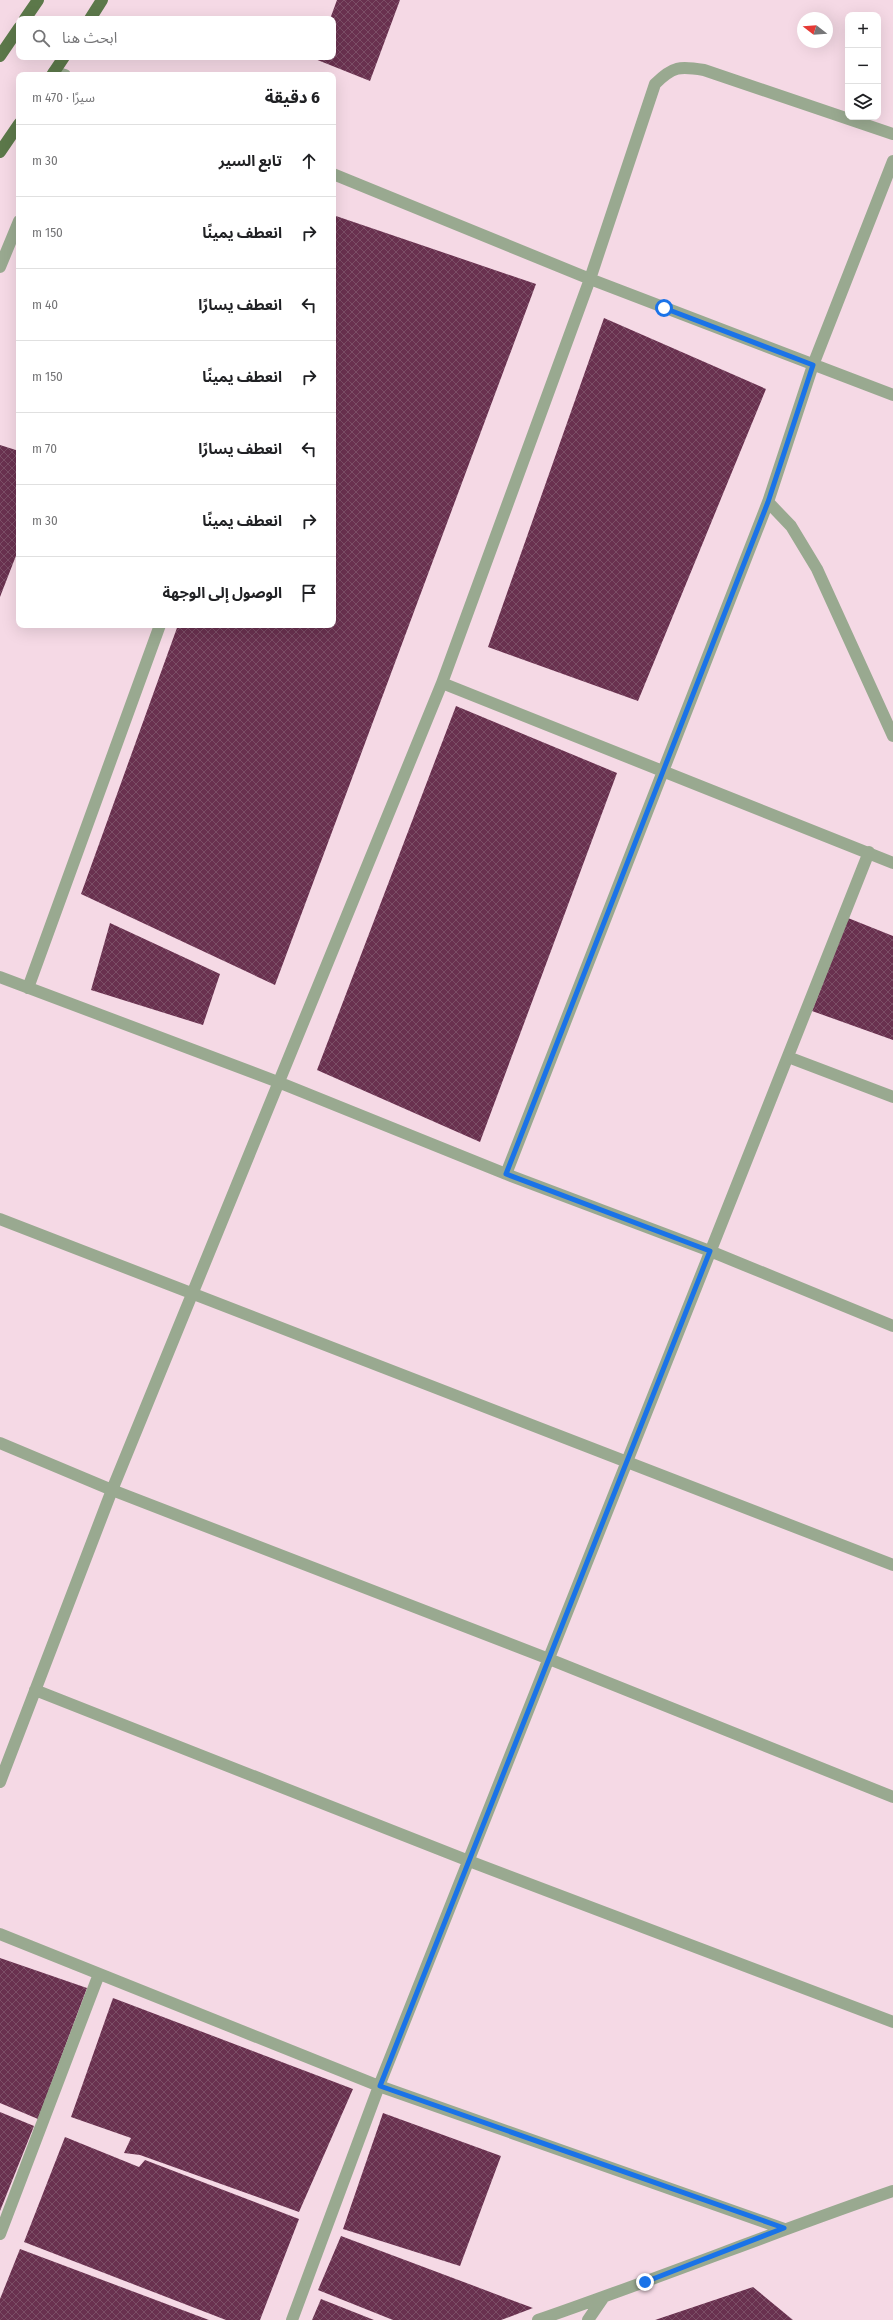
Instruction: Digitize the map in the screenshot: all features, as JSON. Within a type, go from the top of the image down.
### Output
[{"type":"main road","points":[[27,16],[38,0]]},
{"type":"main road","points":[[92,16],[102,0]]},
{"type":"main road","points":[[1,53],[16,32]]},
{"type":"main road","points":[[58,72],[63,60]]},
{"type":"main road","points":[[0,152],[16,128]]},
{"type":"street","points":[[0,1782],[112,1490],[442,683],[590,279],[655,84],[668,71],[684,66],[704,70],[893,134]]},
{"type":"street","points":[[506,1174],[665,772],[768,502],[813,365],[893,161]]},
{"type":"street","points":[[336,175],[590,279],[893,395]]},
{"type":"street","points":[[0,267],[16,228]]},
{"type":"street","points":[[768,502],[791,526],[817,568],[893,736]]},
{"type":"street","points":[[28,988],[159,628]]},
{"type":"street","points":[[442,683],[869,852],[893,863]]},
{"type":"street","points":[[292,2320],[380,2086],[869,852]]},
{"type":"street","points":[[0,977],[278,1082],[506,1174],[710,1251],[893,1326]]},
{"type":"street","points":[[788,1057],[893,1097]]},
{"type":"street","points":[[0,1219],[893,1565]]},
{"type":"street","points":[[0,1443],[112,1490],[549,1659],[893,1797]]},
{"type":"street","points":[[35,1690],[469,1861],[893,2022]]},
{"type":"street","points":[[0,1934],[380,2086],[784,2228]]},
{"type":"street","points":[[0,2234],[99,1974]]},
{"type":"street","points":[[538,2320],[603,2298],[784,2228],[893,2191]]},
{"type":"street","points":[[588,2320],[603,2298]]},
{"type":"building","points":[[337,0],[400,0],[370,81],[318,60],[336,60],[336,16],[331,16]]},
{"type":"building","points":[[336,216],[536,284],[275,985],[81,894],[177,628],[336,628]]},
{"type":"building","points":[[604,318],[766,389],[638,701],[488,647]]},
{"type":"building","points":[[0,445],[16,450],[16,556],[0,597]]},
{"type":"building","points":[[456,706],[617,773],[480,1142],[317,1070]]},
{"type":"building","points":[[848,918],[893,936],[893,1040],[812,1011]]},
{"type":"building","points":[[110,923],[220,974],[203,1025],[91,990]]},
{"type":"building","points":[[0,1958],[87,1988],[38,2119],[0,2103]]},
{"type":"building","points":[[113,1998],[353,2089],[299,2212],[140,2155],[124,2153],[131,2138],[71,2117]]},
{"type":"building","points":[[0,2112],[34,2126],[0,2211]]},
{"type":"building","points":[[383,2113],[501,2156],[460,2266],[343,2229]]},
{"type":"building","points":[[65,2137],[139,2167],[145,2160],[299,2219],[260,2320],[226,2320],[24,2242]]},
{"type":"building","points":[[341,2236],[533,2308],[501,2320],[393,2320],[318,2290]]},
{"type":"building","points":[[20,2249],[209,2320],[0,2320],[0,2299]]},
{"type":"building","points":[[753,2287],[793,2320],[655,2320]]},
{"type":"building","points":[[321,2299],[374,2320],[312,2320]]},
{"type":"route","points":[[645,2282],[784,2228],[380,2086],[710,1251],[506,1174],[665,772],[768,502],[813,365],[664,308]]}]
